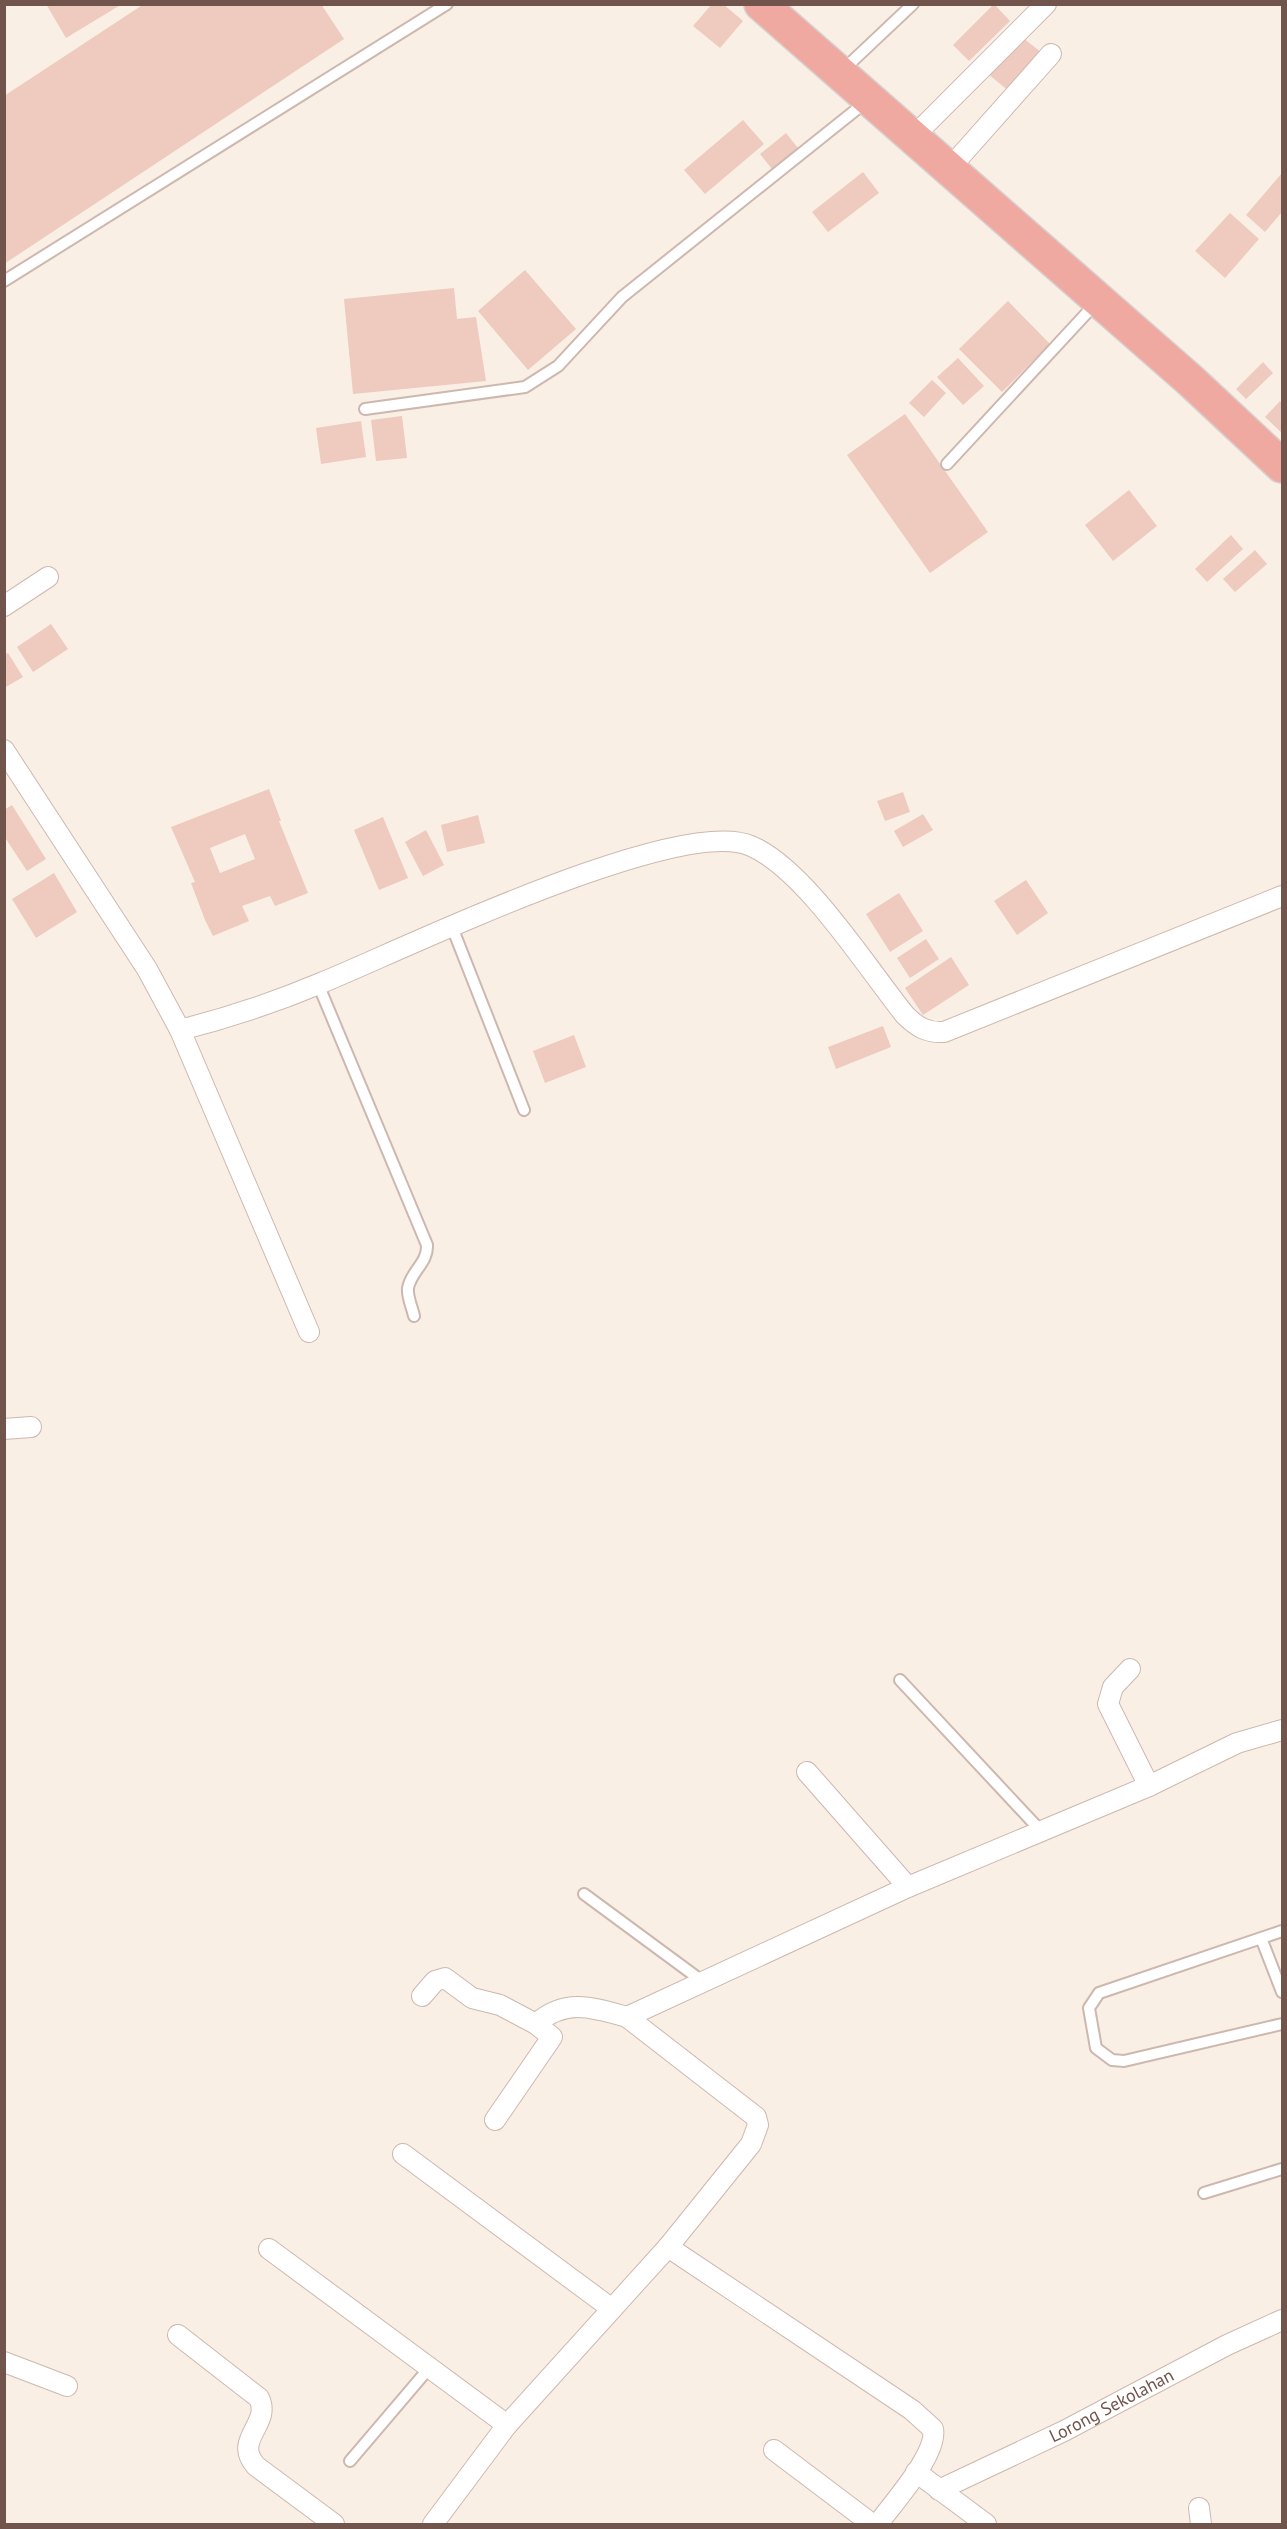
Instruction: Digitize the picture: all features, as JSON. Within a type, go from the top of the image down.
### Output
[{"type":"highway","points":[[766,6],[1282,466]]},
{"type":"street","points":[[913,137],[1046,4]]},
{"type":"street","points":[[949,169],[1052,54]]},
{"type":"street","points":[[4,606],[48,577]]},
{"type":"street","points":[[4,750],[147,969],[180,1030],[309,1332]]},
{"type":"street","points":[[180,1030],[318,984],[592,870],[688,843],[728,840],[749,845],[786,869],[809,892],[904,1016],[921,1029],[932,1033],[944,1032],[1282,896]]},
{"type":"street","points":[[4,1429],[31,1427]]},
{"type":"street","points":[[1130,1669],[1113,1687],[1108,1704],[1149,1786]]},
{"type":"street","points":[[627,2017],[908,1887],[1149,1786],[1237,1743],[1282,1730]]},
{"type":"street","points":[[807,1772],[908,1887]]},
{"type":"street","points":[[422,1996],[435,1981],[445,1978],[472,1998],[500,2005],[549,2033],[552,2040],[495,2120]]},
{"type":"street","points":[[433,2524],[507,2425],[668,2247],[751,2144],[758,2125],[752,2113],[627,2017],[602,2010],[565,2006],[549,2012],[536,2024]]},
{"type":"street","points":[[404,2154],[612,2308]]},
{"type":"street","points":[[668,2247],[927,2422],[933,2429],[933,2441],[916,2472],[878,2524]]},
{"type":"street","points":[[269,2249],[507,2425]]},
{"type":"street","name":"Lorong Sekolahan","points":[[939,2490],[1064,2431],[1227,2345],[1282,2320]]},
{"type":"street","points":[[178,2335],[259,2398],[263,2405],[262,2414],[249,2439],[247,2448],[249,2458],[256,2466],[334,2524]]},
{"type":"street","points":[[4,2362],[67,2386]]},
{"type":"street","points":[[774,2450],[872,2524]]},
{"type":"street","points":[[916,2472],[986,2524]]},
{"type":"lane","points":[[4,280],[447,4]]},
{"type":"lane","points":[[841,72],[913,4]]},
{"type":"lane","points":[[365,409],[525,387],[558,366],[622,297],[870,99]]},
{"type":"lane","points":[[947,465],[1098,300]]},
{"type":"lane","points":[[452,927],[524,1110]]},
{"type":"lane","points":[[318,984],[427,1245],[428,1253],[424,1262],[408,1285],[414,1316]]},
{"type":"lane","points":[[900,1680],[1040,1830]]},
{"type":"lane","points":[[584,1894],[702,1981]]},
{"type":"lane","points":[[1282,1932],[1099,1993],[1089,2008],[1096,2048],[1112,2060],[1124,2061],[1282,2024]]},
{"type":"lane","points":[[1261,1938],[1282,1992]]},
{"type":"lane","points":[[1204,2193],[1282,2169]]},
{"type":"lane","points":[[350,2461],[430,2367]]},
{"type":"building","points":[[46,4],[122,4],[66,38]]},
{"type":"building","points":[[144,4],[321,4],[344,39],[4,264],[4,96]]},
{"type":"building","points":[[712,4],[723,4],[743,21],[720,48],[693,26]]},
{"type":"building","points":[[994,4],[1010,21],[969,61],[953,45]]},
{"type":"building","points":[[1019,35],[1041,52],[1009,91],[988,74]]},
{"type":"building","points":[[743,120],[764,144],[705,194],[684,170]]},
{"type":"building","points":[[786,133],[798,148],[772,169],[760,154]]},
{"type":"building","points":[[863,172],[879,193],[828,232],[812,212]]},
{"type":"building","points":[[1282,173],[1282,212],[1265,232],[1246,215]]},
{"type":"building","points":[[1230,213],[1259,239],[1225,278],[1195,251]]},
{"type":"building","points":[[525,270],[576,329],[528,370],[478,311]]},
{"type":"building","points":[[454,288],[457,319],[476,317],[486,381],[353,394],[344,299]]},
{"type":"building","points":[[1008,301],[1050,344],[1002,392],[959,349]]},
{"type":"building","points":[[958,358],[984,386],[963,405],[937,377]]},
{"type":"building","points":[[1263,362],[1273,373],[1246,399],[1236,389]]},
{"type":"building","points":[[932,380],[946,393],[924,417],[909,403]]},
{"type":"building","points":[[1280,401],[1282,404],[1282,433],[1265,417]]},
{"type":"building","points":[[905,414],[988,532],[930,573],[847,455]]},
{"type":"building","points":[[402,416],[407,458],[376,461],[371,420]]},
{"type":"building","points":[[361,421],[366,457],[321,464],[316,428]]},
{"type":"building","points":[[1129,490],[1157,526],[1113,561],[1085,525]]},
{"type":"building","points":[[1231,535],[1243,549],[1207,582],[1195,569]]},
{"type":"building","points":[[1255,550],[1267,564],[1235,592],[1223,579]]},
{"type":"building","points":[[51,624],[68,649],[33,672],[17,647]]},
{"type":"building","points":[[8,653],[23,677],[4,688],[4,655]]},
{"type":"building","points":[[269,789],[281,821],[279,821],[308,893],[275,906],[270,896],[242,906],[249,921],[213,936],[191,883],[195,882],[171,827]],"holes":[[[245,834],[255,859],[220,873],[210,848]]]},
{"type":"building","points":[[903,792],[910,812],[885,821],[877,801]]},
{"type":"building","points":[[12,805],[46,859],[27,871],[4,836],[4,810]]},
{"type":"building","points":[[923,814],[933,830],[903,847],[894,831]]},
{"type":"building","points":[[478,815],[485,843],[447,852],[441,825]]},
{"type":"building","points":[[383,817],[408,878],[379,890],[354,830]]},
{"type":"building","points":[[426,830],[444,865],[423,876],[405,842]]},
{"type":"building","points":[[54,873],[77,912],[36,938],[12,899]]},
{"type":"building","points":[[1026,880],[1048,913],[1017,935],[994,901]]},
{"type":"building","points":[[899,893],[923,931],[890,952],[866,914]]},
{"type":"building","points":[[926,939],[939,959],[910,978],[897,958]]},
{"type":"building","points":[[951,957],[969,985],[923,1015],[905,988]]},
{"type":"building","points":[[883,1026],[891,1047],[836,1069],[828,1047]]},
{"type":"building","points":[[574,1035],[586,1067],[545,1083],[533,1051]]}]
